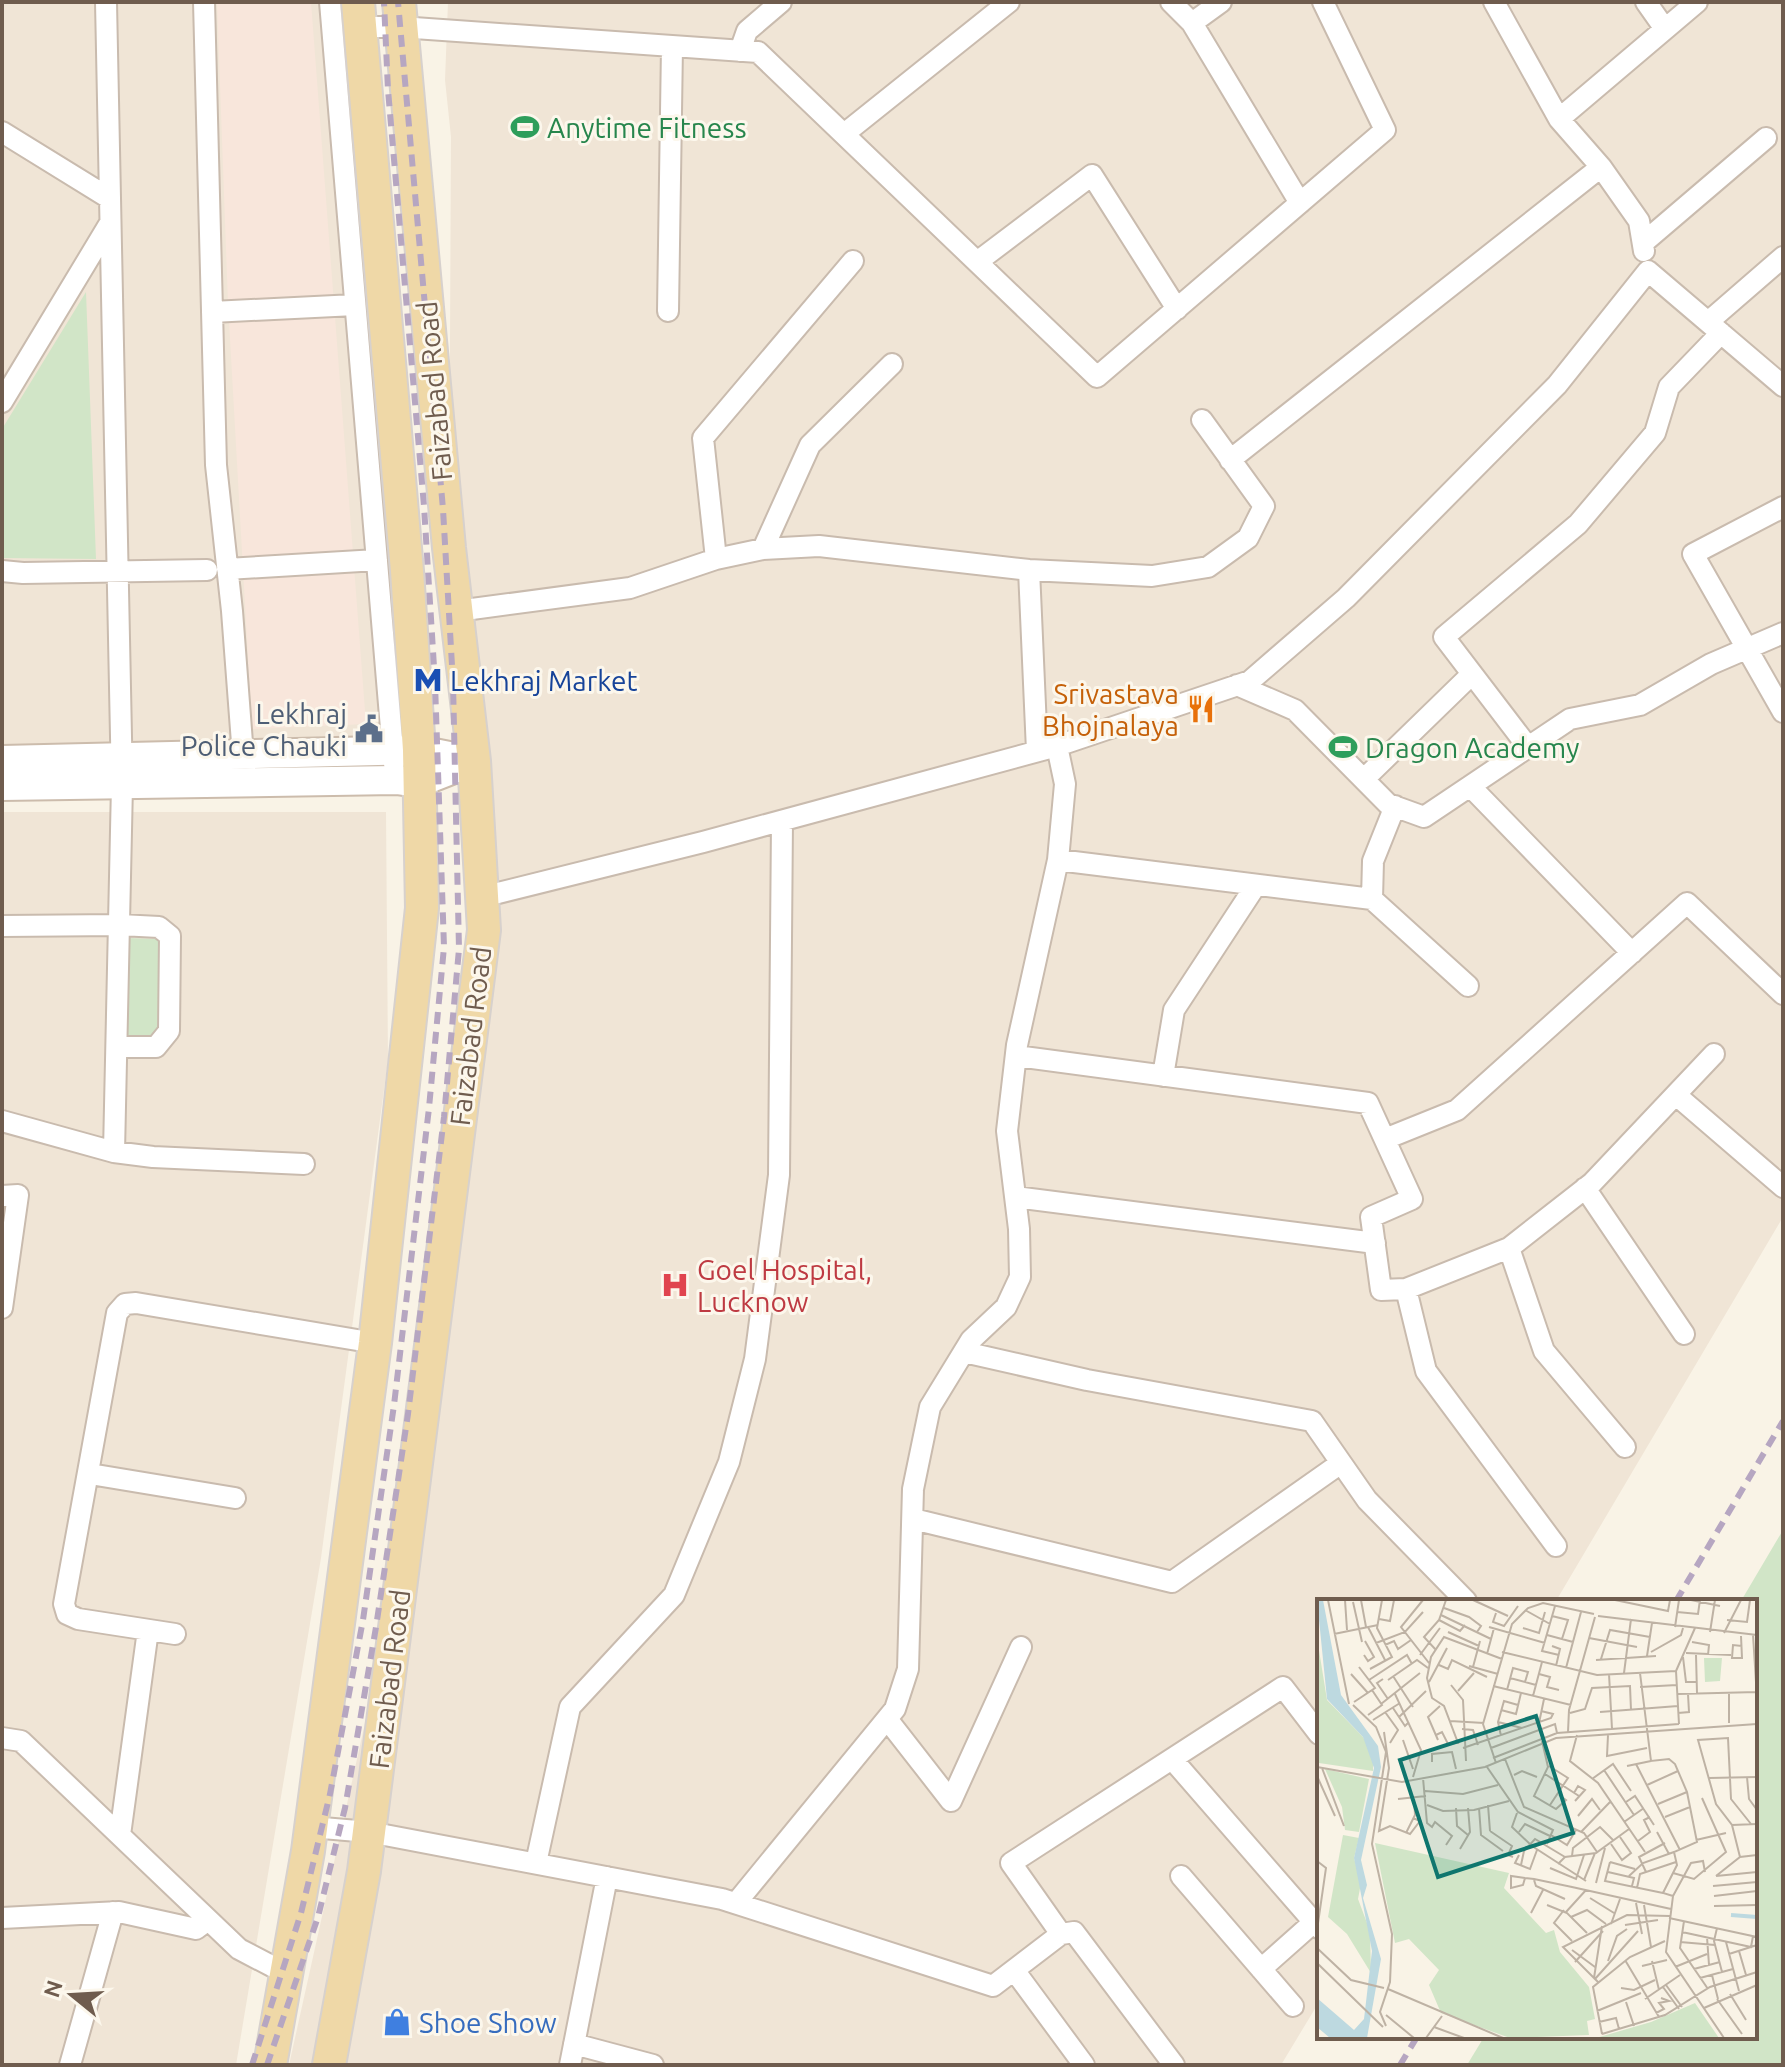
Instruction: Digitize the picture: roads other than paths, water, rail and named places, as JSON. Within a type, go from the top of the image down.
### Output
[{"type":"main road","name":"Faizabad Road","points":[[270,2065],[311,1827],[375,1343],[422,908],[406,767],[406,556],[359,15]]},
{"type":"main road","name":"Faizabad Road","points":[[329,2065],[369,1832],[484,930],[474,761],[449,548],[400,15]]},
{"type":"street","points":[[106,2],[121,772],[114,1152]]},
{"type":"street","points":[[204,2],[217,569],[243,756]]},
{"type":"street","points":[[330,2],[377,560],[406,767]]},
{"type":"street","points":[[740,51],[747,31],[781,2]]},
{"type":"street","points":[[844,134],[1009,2]]},
{"type":"street","points":[[1171,2],[1192,23],[1300,203]]},
{"type":"street","points":[[1192,23],[1221,2]]},
{"type":"street","points":[[359,15],[400,15],[672,46],[758,52],[1097,377],[1385,130],[1323,2]]},
{"type":"street","points":[[1494,2],[1559,119],[1601,167],[1639,221],[1648,271],[1783,386]]},
{"type":"street","points":[[1646,2],[1665,29]]},
{"type":"street","points":[[1559,119],[1697,2]]},
{"type":"street","points":[[668,311],[672,46]]},
{"type":"street","points":[[2,132],[109,198]]},
{"type":"street","points":[[1643,243],[1766,138]]},
{"type":"street","points":[[1230,460],[1601,167]]},
{"type":"street","points":[[977,262],[1092,175],[1177,309]]},
{"type":"street","points":[[2,402],[110,223]]},
{"type":"street","points":[[1528,747],[1444,637],[1578,524],[1655,433],[1669,387],[1715,328],[1783,257]]},
{"type":"street","points":[[716,559],[703,438],[853,261]]},
{"type":"street","points":[[482,897],[782,821],[1047,749],[1250,681],[1346,598],[1535,408],[1648,271]]},
{"type":"street","points":[[212,312],[355,305]]},
{"type":"street","points":[[763,549],[810,445],[892,364]]},
{"type":"street","points":[[457,611],[630,588],[716,559],[763,549],[819,546],[1029,570],[1152,576],[1208,567],[1248,538],[1264,506],[1202,420]]},
{"type":"street","points":[[1783,507],[1693,554],[1783,712]]},
{"type":"street","points":[[2,571],[217,569],[377,560]]},
{"type":"street","points":[[736,1903],[895,1709],[908,1669],[913,1489],[930,1407],[971,1340],[1006,1307],[1020,1277],[1007,1131],[1016,1056],[1058,860],[1065,784],[1047,749],[1029,570]]},
{"type":"street","points":[[1237,685],[1295,710],[1388,804],[1424,817],[1570,719],[1640,705],[1711,664],[1783,633]]},
{"type":"street","points":[[1364,779],[1472,674]]},
{"type":"street","points":[[2,786],[243,756],[406,767]]},
{"type":"street","points":[[2,760],[121,772],[406,767],[474,761]]},
{"type":"street","points":[[1470,786],[1632,953]]},
{"type":"street","points":[[1372,899],[1373,861],[1395,806]]},
{"type":"street","points":[[536,1863],[570,1707],[674,1595],[729,1462],[755,1359],[779,1175],[782,821]]},
{"type":"street","points":[[1058,860],[1372,899],[1468,986]]},
{"type":"street","points":[[1163,1076],[1174,1010],[1256,885]]},
{"type":"street","points":[[1385,1139],[1457,1110],[1687,903],[1783,994]]},
{"type":"street","points":[[2,926],[159,927],[170,936],[169,1031],[156,1047],[118,1047]]},
{"type":"street","points":[[1016,1056],[1368,1103],[1412,1199],[1371,1217],[1381,1290],[1406,1289],[1509,1248],[1585,1188],[1714,1054]]},
{"type":"street","points":[[1676,1095],[1783,1187]]},
{"type":"street","points":[[2,1121],[114,1152],[153,1157],[304,1164]]},
{"type":"street","points":[[1585,1188],[1684,1334]]},
{"type":"street","points":[[2,1196],[18,1195],[2,1308]]},
{"type":"street","points":[[1015,1197],[1375,1243]]},
{"type":"street","points":[[1509,1248],[1544,1351],[1625,1447]]},
{"type":"street","points":[[1406,1289],[1426,1371],[1556,1546]]},
{"type":"street","points":[[175,1634],[78,1619],[67,1614],[64,1604],[117,1313],[125,1304],[136,1303],[375,1343]]},
{"type":"street","points":[[964,1352],[1087,1380],[1312,1421],[1367,1500],[1464,1599]]},
{"type":"street","points":[[913,1519],[1172,1582],[1341,1463]]},
{"type":"street","points":[[90,1474],[235,1498]]},
{"type":"street","points":[[120,1835],[148,1630]]},
{"type":"street","points":[[887,1719],[951,1801],[1021,1647]]},
{"type":"street","points":[[1061,1934],[1011,1863],[1283,1687],[1317,1731]]},
{"type":"street","points":[[2,1738],[21,1741],[239,1949],[285,1973]]},
{"type":"street","points":[[1172,1759],[1316,1925],[1261,1969]]},
{"type":"street","points":[[311,1827],[369,1832],[736,1903],[993,1986],[1061,1934],[1074,1932],[1174,2065]]},
{"type":"street","points":[[1181,1876],[1293,2006]]},
{"type":"street","points":[[570,2065],[607,1877]]},
{"type":"street","points":[[2,1918],[113,1912],[196,1929],[208,1920]]},
{"type":"street","points":[[70,2065],[113,1912]]},
{"type":"street","points":[[1014,1970],[1084,2065]]},
{"type":"street","points":[[574,2044],[653,2065]]},
{"type":"railway","points":[[252,2065],[301,1913],[330,1794],[363,1620],[394,1405],[429,1108],[444,947],[435,683],[424,506],[388,90],[384,2]]},
{"type":"railway","points":[[267,2065],[318,1917],[345,1808],[408,1414],[444,1117],[459,949],[453,683],[443,509],[398,2]]},
{"type":"railway","points":[[1677,1599],[1783,1421]]},
{"type":"railway","points":[[1400,2065],[1416,2039]]},
{"type":"place","name":"Anytime Fitness","points":[[525,127]]},
{"type":"place","name":"Lekhraj Market","points":[[428,680]]},
{"type":"place","name":"Srivastava Bhojnalaya","points":[[1201,709]]},
{"type":"place","name":"Lekhraj Police Chauki","points":[[369,729]]},
{"type":"place","name":"Dragon Academy","points":[[1343,747]]},
{"type":"place","name":"Goel Hospital, Lucknow","points":[[675,1285]]},
{"type":"place","name":"Shoe Show","points":[[397,2022]]}]
